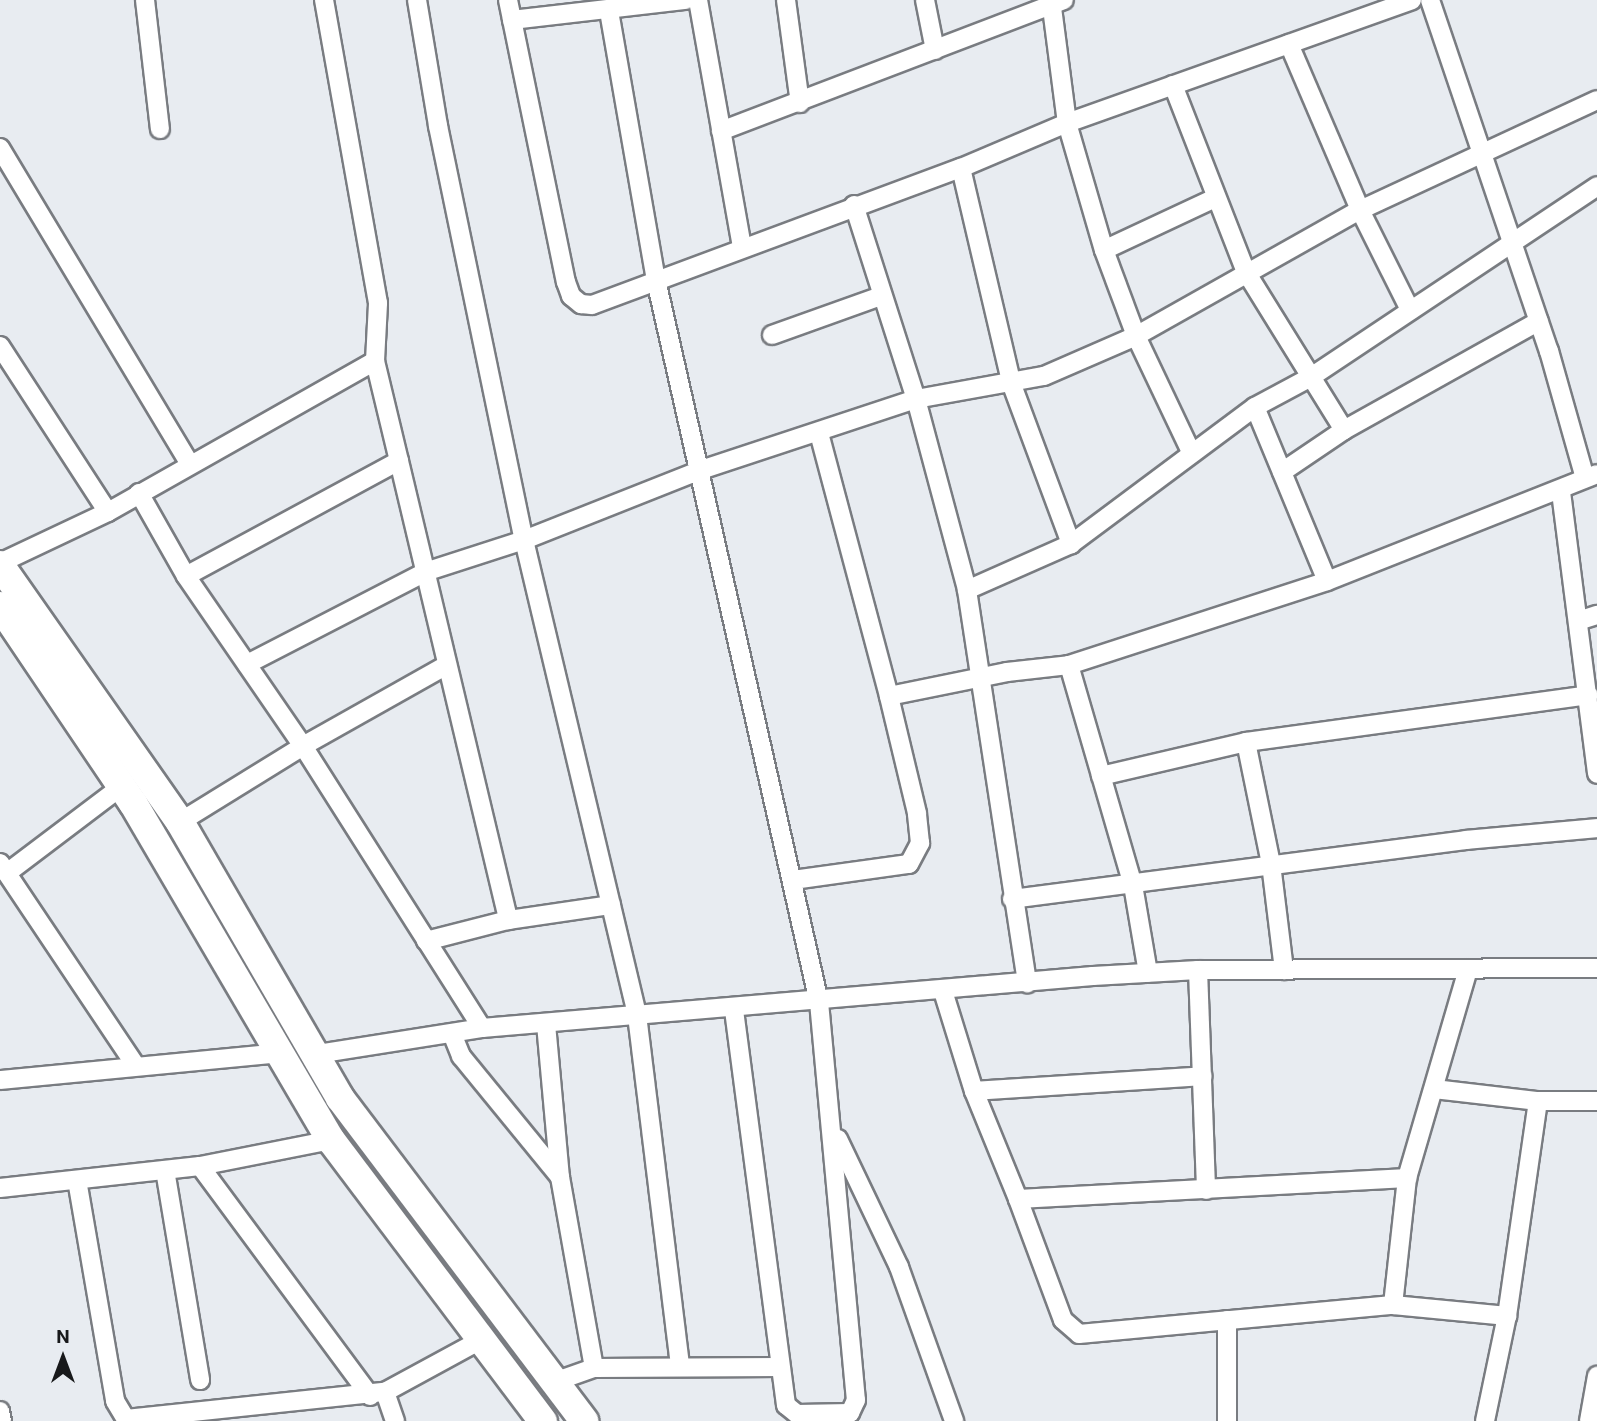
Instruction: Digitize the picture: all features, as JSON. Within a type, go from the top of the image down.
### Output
[{"type":"main road","points":[[0,564],[180,822],[311,1055],[584,1421]]},
{"type":"main road","points":[[0,606],[122,786],[331,1140],[479,1341],[543,1421]]},
{"type":"street","points":[[145,0],[160,128]]},
{"type":"street","points":[[324,0],[377,303],[375,361],[508,920]]},
{"type":"street","points":[[417,0],[438,125],[524,540],[637,1015],[680,1365]]},
{"type":"street","points":[[508,0],[571,296],[581,304],[592,304],[656,281],[742,246],[961,168],[1067,122],[1412,0]]},
{"type":"street","points":[[512,20],[609,11],[686,0]]},
{"type":"street","points":[[698,0],[742,246]]},
{"type":"street","points":[[786,0],[800,103]]},
{"type":"street","points":[[925,0],[935,50]]},
{"type":"street","points":[[889,696],[1069,665],[1327,581],[1561,492],[1591,476],[1512,246],[1484,150],[1430,0]]},
{"type":"street","points":[[721,131],[800,103],[1055,2],[1067,122],[1104,250],[1136,336],[1191,452]]},
{"type":"street","points":[[609,11],[656,281],[701,470],[819,1002],[855,1409],[840,1414],[790,1411],[780,1367],[734,1008]]},
{"type":"street","points":[[1289,44],[1360,210],[1410,310]]},
{"type":"street","points":[[1173,85],[1246,272],[1344,430]]},
{"type":"street","points":[[247,664],[425,572],[524,540],[701,470],[916,399],[1012,385],[1136,336],[1360,210],[1484,150],[1597,100]]},
{"type":"street","points":[[1,153],[190,464]]},
{"type":"street","points":[[961,168],[1012,385],[1071,544]]},
{"type":"street","points":[[967,590],[1071,544],[1191,452],[1255,407],[1311,377],[1410,310],[1595,194]]},
{"type":"street","points":[[1104,250],[1215,198]]},
{"type":"street","points":[[854,205],[916,399],[967,590],[1012,899],[1027,983]]},
{"type":"street","points":[[772,335],[881,296]]},
{"type":"street","points":[[1282,472],[1344,430],[1539,321]]},
{"type":"street","points":[[0,346],[108,512]]},
{"type":"street","points":[[0,564],[108,512],[375,361]]},
{"type":"street","points":[[1255,407],[1327,581]]},
{"type":"street","points":[[793,880],[897,868],[915,858],[920,843],[917,813],[889,696],[819,433]]},
{"type":"street","points":[[186,576],[399,461]]},
{"type":"street","points":[[1561,492],[1597,774]]},
{"type":"street","points":[[139,493],[186,576],[303,746],[482,1028]]},
{"type":"street","points":[[1578,621],[1597,615]]},
{"type":"street","points":[[1069,665],[1133,885],[1148,973]]},
{"type":"street","points":[[180,822],[303,746],[447,666]]},
{"type":"street","points":[[1101,776],[1246,742],[1589,695]]},
{"type":"street","points":[[1246,742],[1271,864],[1284,970]]},
{"type":"street","points":[[122,786],[3,868],[134,1063]]},
{"type":"street","points":[[1012,899],[1133,885],[1271,864],[1597,828]]},
{"type":"street","points":[[426,941],[508,920],[611,905]]},
{"type":"street","points":[[311,1055],[453,1036],[482,1028],[1148,973],[1198,970],[1597,968]]},
{"type":"street","points":[[1198,970],[1206,1190]]},
{"type":"street","points":[[1393,1305],[1408,1178],[1468,970]]},
{"type":"street","points":[[943,991],[974,1091],[1069,1329],[1095,1334],[1393,1305],[1507,1316]]},
{"type":"street","points":[[546,1024],[560,1177],[594,1368]]},
{"type":"street","points":[[453,1036],[461,1056],[560,1177]]},
{"type":"street","points":[[0,1080],[134,1063],[280,1053]]},
{"type":"street","points":[[974,1091],[1203,1076]]},
{"type":"street","points":[[1434,1089],[1538,1101],[1597,1101]]},
{"type":"street","points":[[1485,1421],[1507,1316],[1538,1101]]},
{"type":"street","points":[[832,1126],[899,1267],[954,1421]]},
{"type":"street","points":[[0,1188],[200,1166],[331,1140]]},
{"type":"street","points":[[200,1166],[377,1394],[395,1421]]},
{"type":"street","points":[[165,1170],[200,1380]]},
{"type":"street","points":[[1017,1199],[1408,1178]]},
{"type":"street","points":[[77,1180],[115,1401],[126,1419],[377,1394],[479,1341]]},
{"type":"street","points":[[1227,1320],[1227,1421]]},
{"type":"street","points":[[554,1382],[594,1368],[680,1365],[780,1367]]},
{"type":"street","points":[[1589,1421],[1597,1376]]},
{"type":"street","points":[[0,1411],[2,1421]]}]
